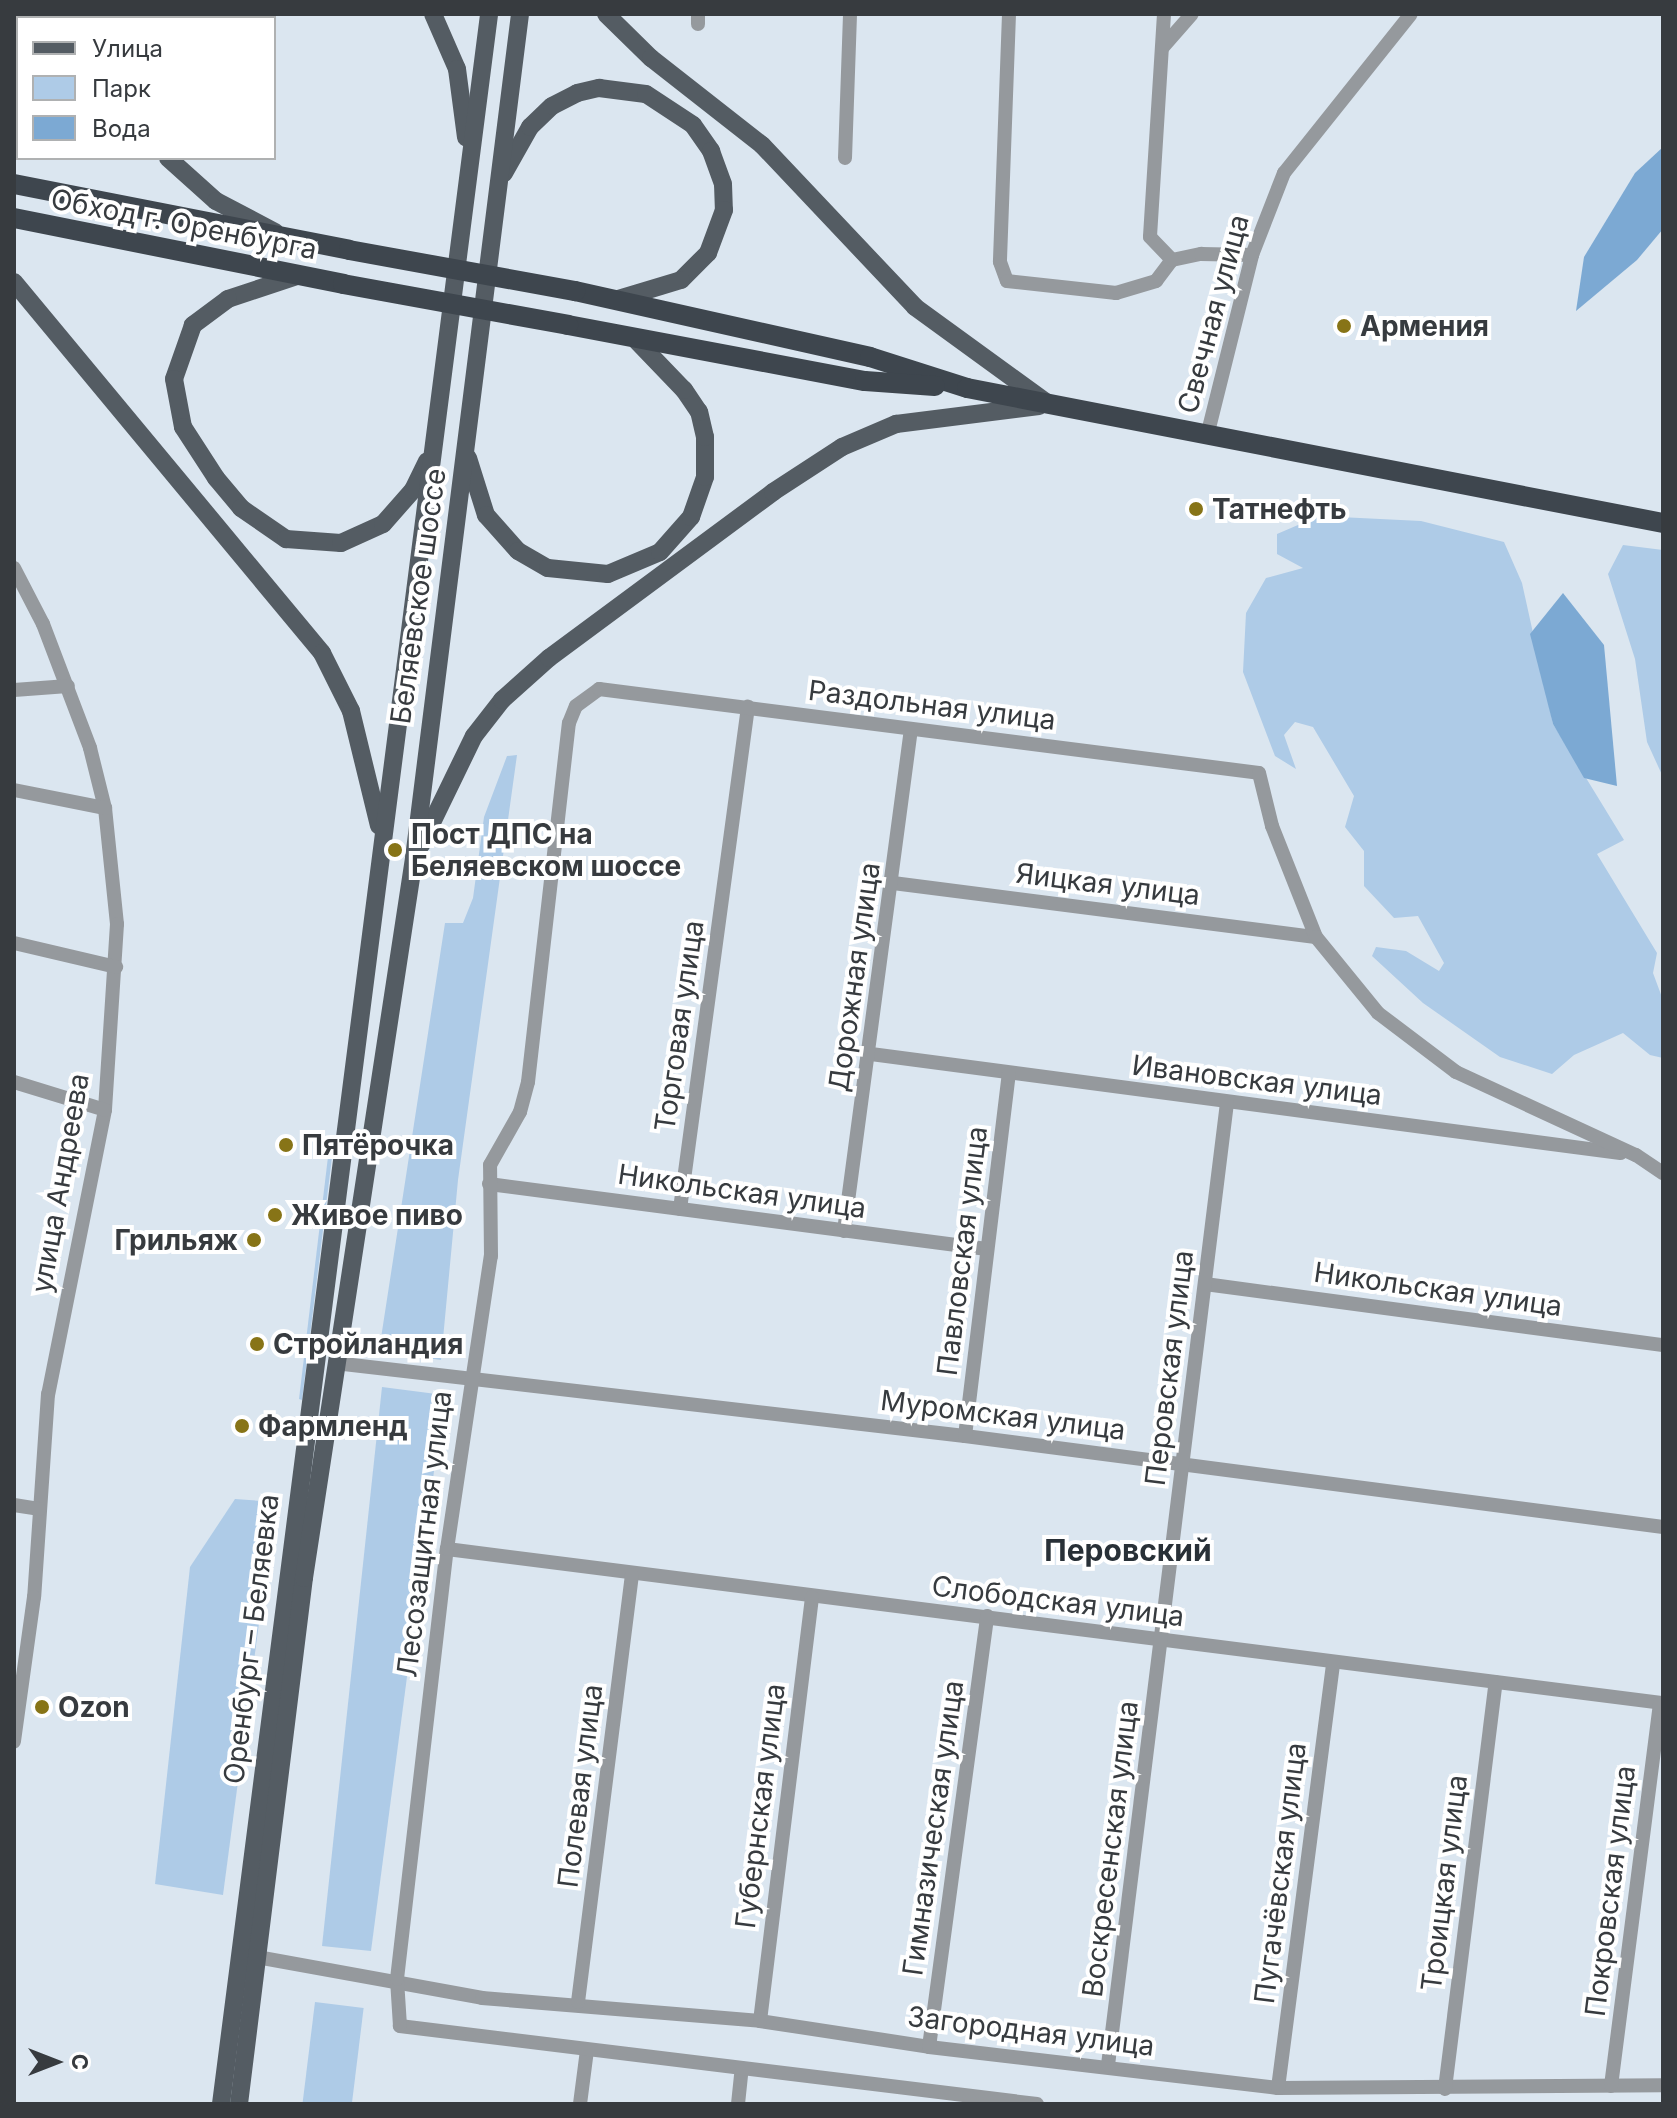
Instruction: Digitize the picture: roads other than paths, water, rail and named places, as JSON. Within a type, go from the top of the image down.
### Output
[{"type":"highway","name":"Обход г. Оренбурга","points":[[14,184],[618,299],[870,357],[967,388]]},
{"type":"highway","name":"Обход г. Оренбурга","points":[[14,218],[637,341],[865,381],[967,388]]},
{"type":"highway","points":[[967,388],[1663,523]]},
{"type":"main road","points":[[433,14],[457,69],[469,171]]},
{"type":"main road","name":"Беляевское шоссе","points":[[339,1181],[489,14]]},
{"type":"main road","name":"Беляевское шоссе","points":[[363,1185],[414,858],[520,14]]},
{"type":"main road","points":[[606,14],[651,58],[762,145],[915,307],[1049,405]]},
{"type":"main road","points":[[499,182],[530,127],[552,106],[577,93],[599,88],[646,94],[693,125],[711,151],[723,184],[724,210],[708,253],[681,280],[618,299]]},
{"type":"main road","points":[[170,160],[216,201],[281,235]]},
{"type":"main road","points":[[297,276],[228,299],[193,325],[174,379],[183,427],[216,478],[241,508],[286,539],[341,543],[383,524],[413,490],[435,444]]},
{"type":"main road","points":[[14,282],[322,653],[351,711],[382,842]]},
{"type":"main road","points":[[466,450],[486,515],[518,551],[548,568],[608,574],[660,552],[691,517],[705,477],[705,437],[699,412],[684,390],[637,341]]},
{"type":"main road","points":[[414,858],[474,736],[502,700],[549,658],[761,501],[842,447],[896,424],[1049,405]]},
{"type":"main road","name":"Оренбург – Беляевка","points":[[221,2104],[339,1181]]},
{"type":"main road","name":"Оренбург – Беляевка","points":[[239,2104],[335,1363],[363,1185]]},
{"type":"street","points":[[845,158],[850,14]]},
{"type":"street","points":[[1009,14],[1000,262],[1007,281],[1116,293],[1156,281],[1172,260],[1201,254],[1252,255]]},
{"type":"street","points":[[1164,14],[1150,237],[1172,260]]},
{"type":"street","name":"Свечная улица","points":[[1207,436],[1252,255],[1284,173],[1411,14]]},
{"type":"street","points":[[1162,49],[1185,16]]},
{"type":"street","name":"улица Андреева","points":[[14,568],[68,686],[105,808],[115,895],[116,967],[105,1110],[48,1394],[14,1742]]},
{"type":"street","points":[[14,690],[68,686]]},
{"type":"street","name":"Раздольная улица","points":[[599,689],[1259,773],[1272,826],[1316,937]]},
{"type":"street","name":"Лесозащитная улица","points":[[587,2050],[400,2026],[397,1979],[447,1549],[470,1377],[491,1256],[489,1184],[492,1156],[520,1112],[528,1082],[569,723],[576,706],[599,689]]},
{"type":"street","name":"Торговая улица","points":[[680,1209],[748,707]]},
{"type":"street","name":"Дорожная улица","points":[[844,1231],[871,1054],[911,729]]},
{"type":"street","points":[[14,790],[105,808]]},
{"type":"street","name":"Яицкая улица","points":[[893,883],[1316,937]]},
{"type":"street","points":[[1316,937],[1378,1013],[1456,1072],[1636,1155],[1663,1173]]},
{"type":"street","points":[[14,943],[116,967]]},
{"type":"street","name":"Ивановская улица","points":[[871,1054],[1636,1155]]},
{"type":"street","name":"Павловская улица","points":[[965,1436],[1009,1074]]},
{"type":"street","points":[[14,1082],[105,1110]]},
{"type":"street","name":"Перовская улица","points":[[1163,1640],[1227,1103]]},
{"type":"street","name":"Никольская улица","points":[[489,1184],[987,1249]]},
{"type":"street","name":"Никольская улица","points":[[1205,1284],[1663,1345]]},
{"type":"street","name":"Муромская улица","points":[[335,1363],[965,1436],[1663,1527]]},
{"type":"street","points":[[14,1505],[39,1509]]},
{"type":"street","name":"Слободская улица","points":[[447,1549],[632,1575],[987,1616],[1662,1703]]},
{"type":"street","name":"Полевая улица","points":[[578,2002],[632,1575]]},
{"type":"street","name":"Губернская улица","points":[[760,2021],[812,1597]]},
{"type":"street","name":"Гимназическая улица","points":[[929,2047],[987,1616]]},
{"type":"street","name":"Воскресенская улица","points":[[1108,2065],[1163,1640]]},
{"type":"street","name":"Пугачёвская улица","points":[[1278,2088],[1333,1663]]},
{"type":"street","name":"Троицкая улица","points":[[1445,2089],[1496,1682]]},
{"type":"street","name":"Покровская улица","points":[[1611,2086],[1662,1703]]},
{"type":"street","name":"Загородная улица","points":[[257,1957],[397,1979],[482,1998],[552,2007],[578,2002],[760,2021],[929,2047],[1108,2065],[1278,2088],[1663,2085]]},
{"type":"street","points":[[580,2104],[587,2050],[1037,2104]]},
{"type":"street","points":[[738,2104],[742,2068]]},
{"type":"street","points":[[897,2104],[899,2087]]},
{"type":"water","points":[[1663,147],[1663,229],[1637,260],[1576,311],[1584,257],[1635,173]]},
{"type":"water","points":[[1563,593],[1604,645],[1617,786],[1584,778],[1553,724],[1530,634]]},
{"type":"place","name":"Армения","points":[[1344,326]]},
{"type":"place","name":"Татнефть","points":[[1196,509]]},
{"type":"place","name":"Пост ДПС на Беляевском шоссе","points":[[395,850]]},
{"type":"place","name":"Пятёрочка","points":[[286,1145]]},
{"type":"place","name":"Живое пиво","points":[[275,1215]]},
{"type":"place","name":"Грильяж","points":[[254,1240]]},
{"type":"place","name":"Стройландия","points":[[257,1344]]},
{"type":"place","name":"Фармленд","points":[[242,1426]]},
{"type":"place","name":"Ozon","points":[[42,1707]]},
{"type":"district","name":"Перовский","points":[[1128,1550]]}]
